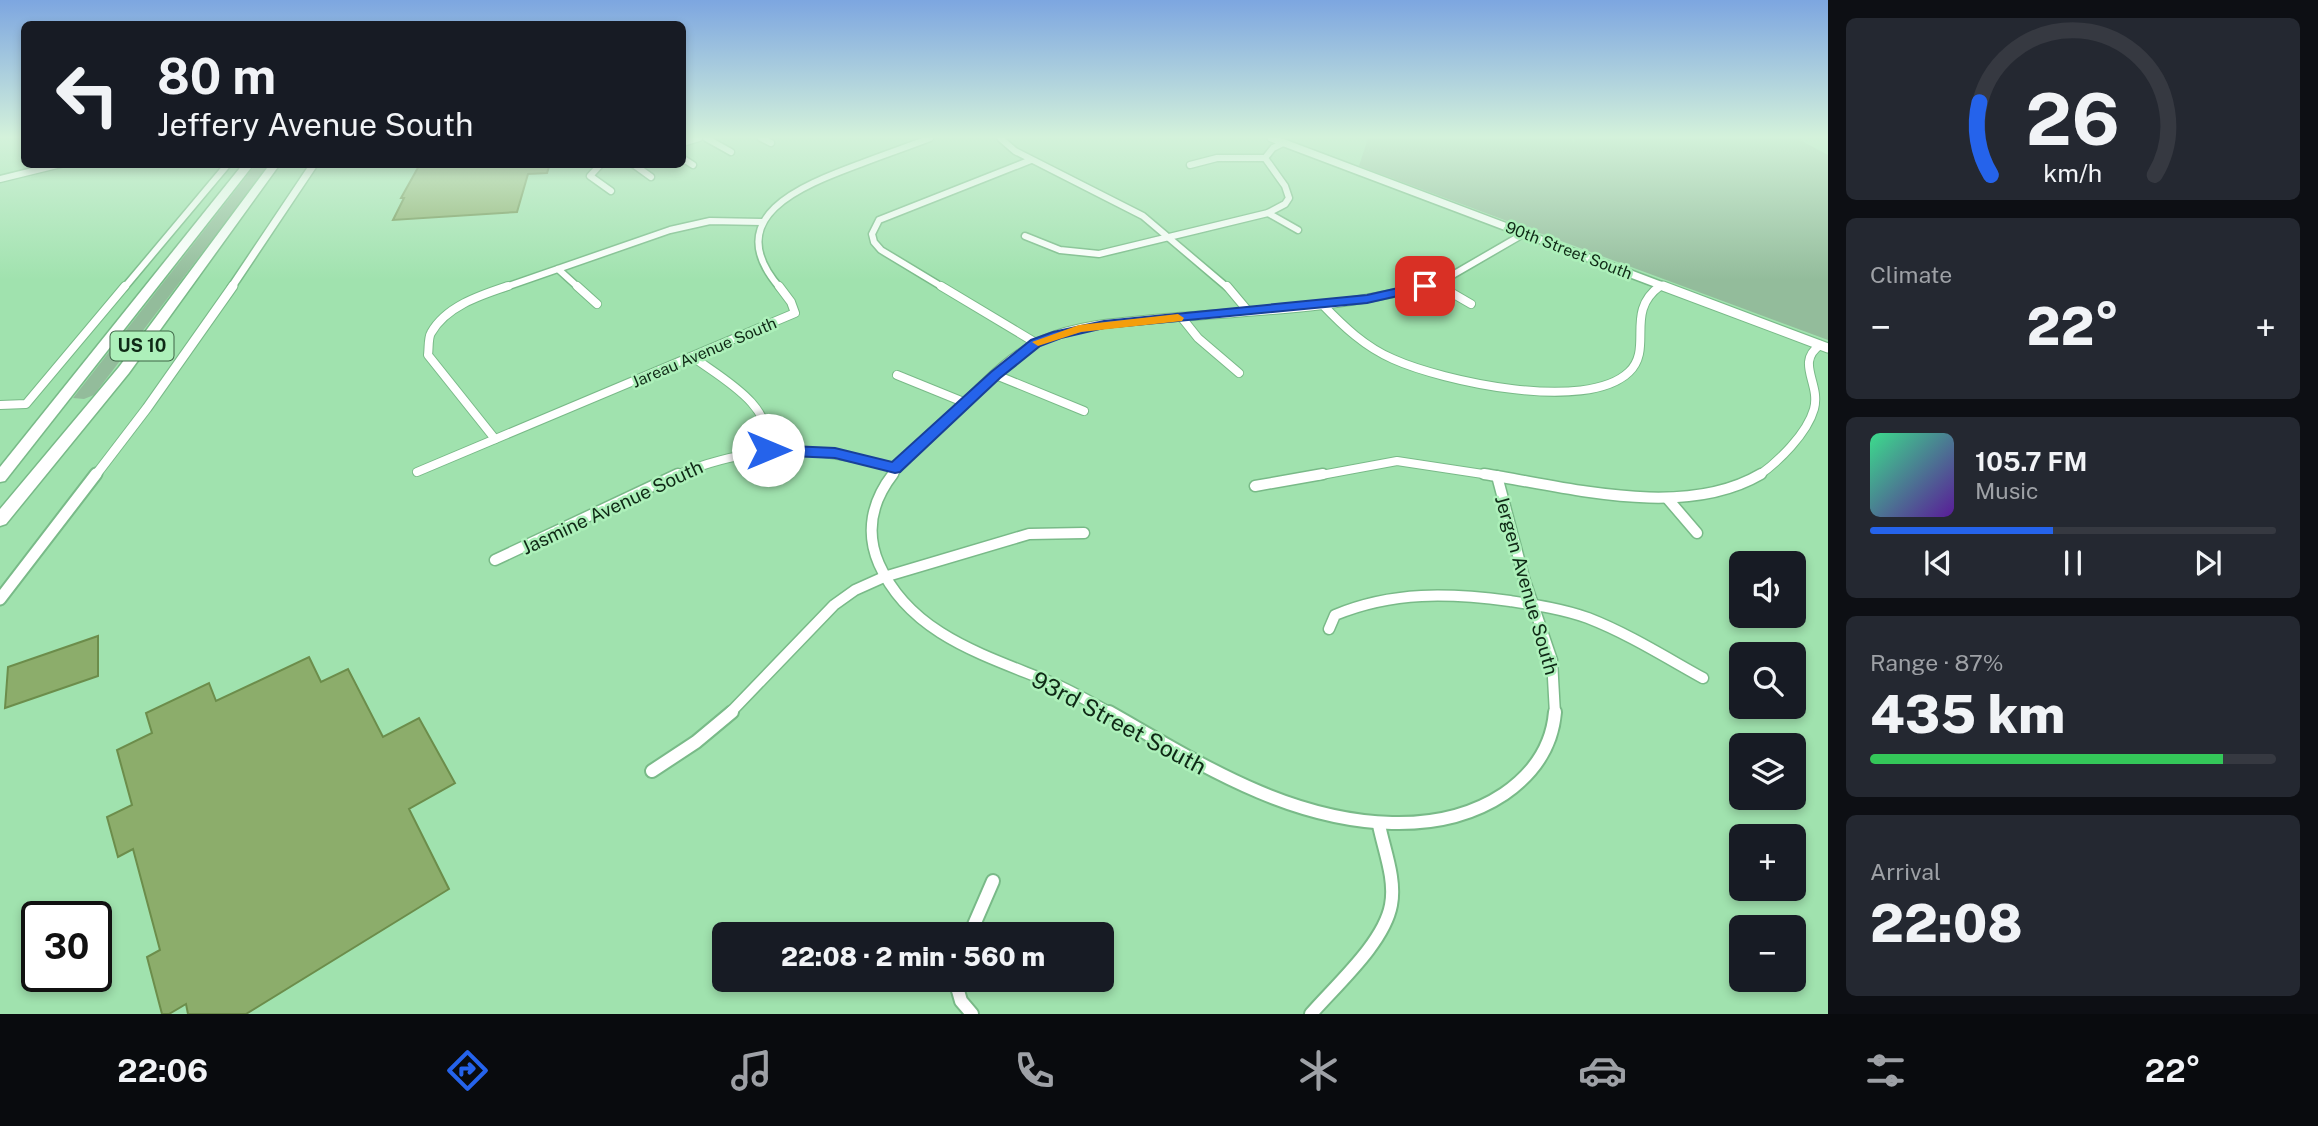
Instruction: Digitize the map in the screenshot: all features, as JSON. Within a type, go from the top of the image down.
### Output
[{"type":"highway","name":"US 10","points":[[0,477],[232,185]]},
{"type":"highway","name":"US 10","points":[[0,520],[124,370],[259,185]]},
{"type":"street","points":[[0,405],[26,404],[210,185]]},
{"type":"street","points":[[0,599],[147,408],[300,185]]},
{"type":"street","points":[[603,185],[611,191]]},
{"type":"street","points":[[495,439],[428,355],[430,334],[449,312],[480,296],[670,230],[702,222],[762,222],[772,209],[804,185]]},
{"type":"street","points":[[964,185],[909,206],[875,224],[872,234],[874,242],[881,250],[1036,343]]},
{"type":"street","points":[[1083,185],[1129,208],[1168,236],[1222,280],[1248,312]]},
{"type":"street","points":[[1025,236],[1051,248],[1091,255],[1268,213],[1284,204],[1289,193],[1284,185]]},
{"type":"street","name":"90th Street South","points":[[1397,185],[1824,346]]},
{"type":"street","points":[[1268,213],[1298,230]]},
{"type":"street","name":"Jareau Avenue South","points":[[417,472],[795,313],[793,303],[761,262],[758,236],[762,222]]},
{"type":"street","name":"93rd Street South","points":[[1379,825],[1305,811],[1260,795],[1218,776],[1157,738],[1073,693],[958,645],[920,620],[884,577],[873,549],[872,526],[877,502],[895,468],[996,375],[1036,343],[1079,328],[1388,295],[1435,283],[1467,269],[1525,233]]},
{"type":"street","points":[[558,269],[597,304]]},
{"type":"street","points":[[1435,283],[1471,304]]},
{"type":"street","points":[[1322,304],[1339,324],[1362,341],[1416,369],[1462,380],[1526,390],[1565,392],[1596,388],[1617,381],[1633,368],[1639,358],[1640,311],[1648,295],[1661,285]]},
{"type":"street","points":[[1182,318],[1198,338],[1239,373]]},
{"type":"street","name":"Jergen Avenue South","points":[[1379,825],[1457,818],[1485,805],[1518,785],[1544,757],[1554,729],[1556,684],[1548,643],[1531,604],[1511,537],[1497,476],[1590,491],[1667,498],[1730,488],[1756,478],[1799,436],[1817,405],[1814,382],[1807,362],[1810,352],[1824,346]]},
{"type":"street","points":[[693,357],[758,410],[769,429],[768,450]]},
{"type":"street","points":[[897,375],[966,402]]},
{"type":"street","points":[[996,375],[1084,411]]},
{"type":"street","name":"Jasmine Avenue South","points":[[495,560],[705,463],[768,450],[835,453],[895,468]]},
{"type":"street","points":[[1255,486],[1277,485],[1367,462],[1397,461],[1497,476]]},
{"type":"street","points":[[1667,498],[1697,533]]},
{"type":"street","points":[[652,771],[696,742],[733,711],[834,605],[855,590],[884,577],[1029,534],[1084,533]]},
{"type":"street","points":[[1329,629],[1335,615],[1351,607],[1412,594],[1453,594],[1531,604],[1563,610],[1604,625],[1703,678]]},
{"type":"street","points":[[1311,1014],[1382,930],[1391,908],[1392,887],[1379,825]]},
{"type":"street","points":[[975,922],[993,881]]},
{"type":"street","points":[[958,992],[961,1001],[972,1014]]},
{"type":"green space","points":[[239,185],[254,185],[94,395],[84,399],[73,398]]},
{"type":"green space","points":[[1411,185],[1828,185],[1828,340]]},
{"type":"building","points":[[408,185],[525,185],[517,212],[393,220],[404,198],[401,198]]},
{"type":"building","points":[[98,636],[98,676],[5,708],[8,667]]},
{"type":"building","points":[[309,657],[321,682],[348,669],[383,737],[419,718],[455,783],[409,809],[449,889],[246,1014],[188,1014],[186,1004],[169,1014],[162,1014],[147,957],[160,950],[133,849],[118,857],[107,817],[132,805],[117,750],[152,733],[146,713],[209,683],[216,701]]},
{"type":"slow traffic","points":[[1038,342],[1079,328],[1178,318]]},
{"type":"route","points":[[768,450],[835,453],[895,468],[1021,354],[1036,343],[1057,335],[1104,324],[1367,299],[1425,286]]}]
